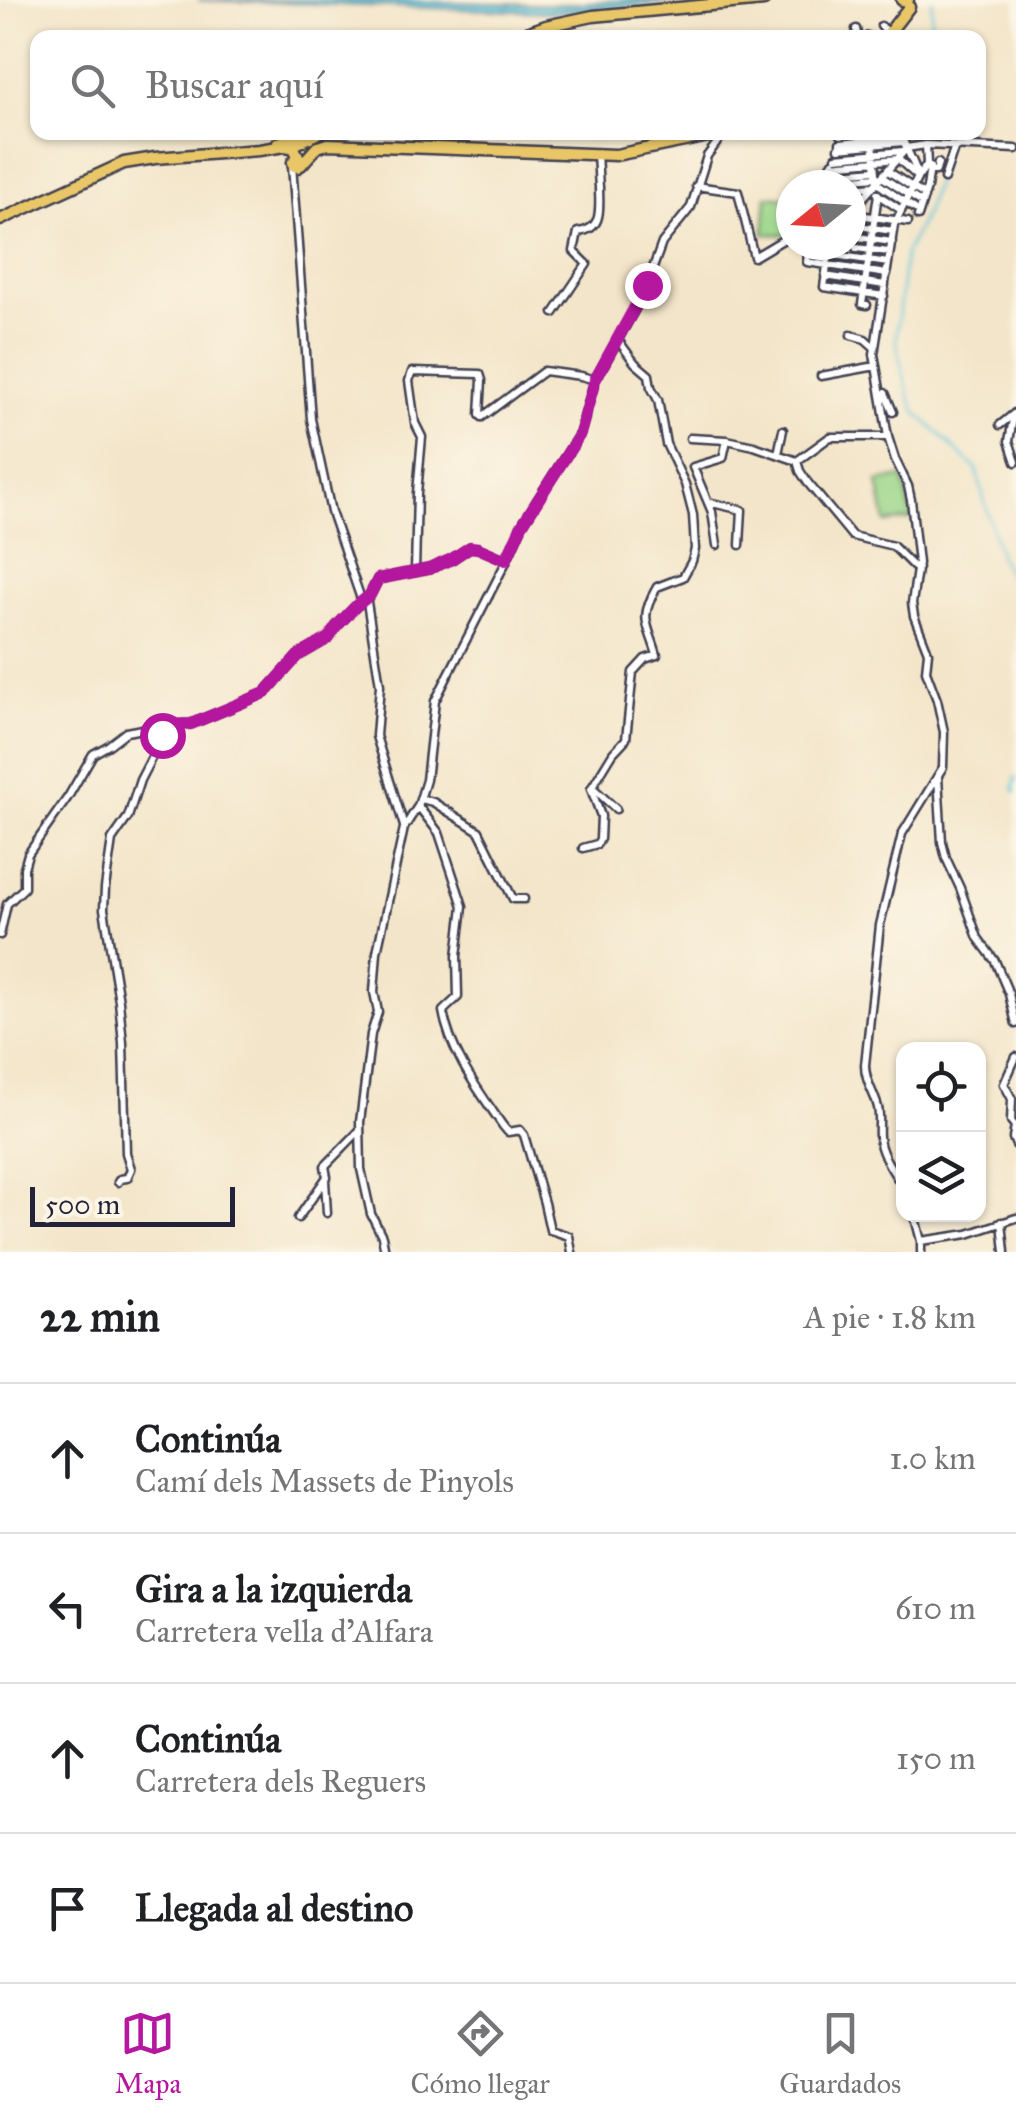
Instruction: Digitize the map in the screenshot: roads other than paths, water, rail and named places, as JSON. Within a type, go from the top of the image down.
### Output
[{"type":"main road","points":[[535,30],[586,17],[764,0]]},
{"type":"main road","points":[[890,30],[907,5]]},
{"type":"main road","points":[[248,150],[287,140]]},
{"type":"main road","points":[[296,158],[302,140]]},
{"type":"main road","points":[[296,158],[318,146],[356,144],[616,155],[689,140]]},
{"type":"main road","points":[[269,145],[296,158]]},
{"type":"main road","points":[[0,220],[124,163],[284,146],[296,158]]},
{"type":"street","points":[[385,1252],[361,1169],[360,1130],[371,1034],[378,1012],[374,992],[377,952],[404,828],[420,803],[426,780],[435,701],[522,525],[580,434],[595,380],[644,293],[662,243],[691,206],[716,140]]},
{"type":"street","points":[[866,195],[885,159],[909,140]]},
{"type":"street","points":[[837,149],[885,159],[914,186],[918,205],[940,146]]},
{"type":"street","points":[[940,146],[944,179]]},
{"type":"street","points":[[851,170],[940,146],[1016,149]]},
{"type":"street","points":[[837,149],[885,159],[914,186]]},
{"type":"street","points":[[554,312],[587,264],[574,251],[578,232],[590,228],[598,219],[597,154]]},
{"type":"street","points":[[296,158],[311,419],[336,526],[366,602],[380,685],[376,736],[404,828]]},
{"type":"street","points":[[885,159],[914,186]]},
{"type":"street","points":[[885,159],[914,186]]},
{"type":"street","points":[[881,312],[866,304],[864,293],[885,159]]},
{"type":"street","points":[[896,1175],[882,1150],[877,1103],[865,1076],[880,925],[902,834],[943,767],[944,732],[926,671],[928,652],[914,616],[912,603],[918,568],[909,490],[888,437],[875,348],[896,220],[914,186],[932,165]]},
{"type":"street","points":[[696,186],[738,192],[754,258],[776,244]]},
{"type":"street","points":[[866,216],[908,222]]},
{"type":"street","points":[[866,227],[893,231]]},
{"type":"street","points":[[866,238],[892,242]]},
{"type":"street","points":[[866,249],[890,252]]},
{"type":"street","points":[[807,260],[887,274]]},
{"type":"street","points":[[828,260],[824,287],[884,296]]},
{"type":"street","points":[[843,290],[848,260]]},
{"type":"street","points":[[868,260],[888,263]]},
{"type":"street","points":[[825,276],[885,285]]},
{"type":"street","points":[[851,335],[875,348]]},
{"type":"street","points":[[583,848],[600,840],[601,816],[591,790],[625,741],[633,672],[646,658],[657,655],[647,633],[648,604],[658,586],[683,576],[695,549],[686,484],[666,444],[650,376],[618,340]]},
{"type":"street","points":[[821,376],[876,366]]},
{"type":"street","points":[[415,572],[422,437],[415,424],[409,381],[412,372],[480,374],[482,417],[544,371],[595,380]]},
{"type":"street","points":[[882,388],[893,412]]},
{"type":"street","points":[[1000,425],[1013,419]]},
{"type":"street","points":[[1013,419],[1009,441],[1016,462]]},
{"type":"street","points":[[778,454],[783,430]]},
{"type":"street","points":[[797,461],[830,437],[888,437]]},
{"type":"street","points":[[690,438],[727,440],[797,461],[812,488],[852,536],[892,546],[918,568]]},
{"type":"street","points":[[717,546],[708,502],[693,465],[723,458],[727,440]]},
{"type":"street","points":[[708,502],[742,510],[740,545]]},
{"type":"street","points":[[0,935],[7,904],[24,888],[28,854],[90,757],[126,732],[191,724],[265,693],[298,656],[327,641],[370,595],[378,579],[446,562],[474,546],[506,560]]},
{"type":"street","points":[[118,1182],[128,1178],[130,1169],[119,1001],[104,909],[105,888],[112,840],[128,817],[140,780],[168,725]]},
{"type":"street","points":[[938,775],[946,858],[978,938],[995,961],[1016,1024]]},
{"type":"street","points":[[592,787],[616,809]]},
{"type":"street","points":[[420,803],[433,802],[479,831],[513,899],[524,899]]},
{"type":"street","points":[[420,803],[439,833],[463,906],[457,956],[458,997],[443,1010],[447,1033],[477,1089],[503,1126],[508,1132],[520,1130],[550,1230],[569,1236],[572,1252]]},
{"type":"street","points":[[1016,1057],[1004,1084],[1012,1101],[1016,1145]]},
{"type":"street","points":[[328,1213],[324,1166],[360,1130]]},
{"type":"street","points":[[298,1218],[326,1178]]},
{"type":"street","points":[[921,1241],[968,1234],[1016,1218]]},
{"type":"street","points":[[916,1222],[921,1252]]},
{"type":"street","points":[[1002,1222],[1004,1252]]},
{"type":"water","points":[[198,0],[555,5],[703,0],[551,12]]},
{"type":"waterway","points":[[931,30],[932,0]]},
{"type":"waterway","points":[[940,165],[942,140]]},
{"type":"waterway","points":[[938,173],[926,212],[905,254],[896,338],[899,355],[916,412],[976,469],[1000,558],[1016,587]]},
{"type":"waterway","points":[[1016,777],[1016,792]]}]
